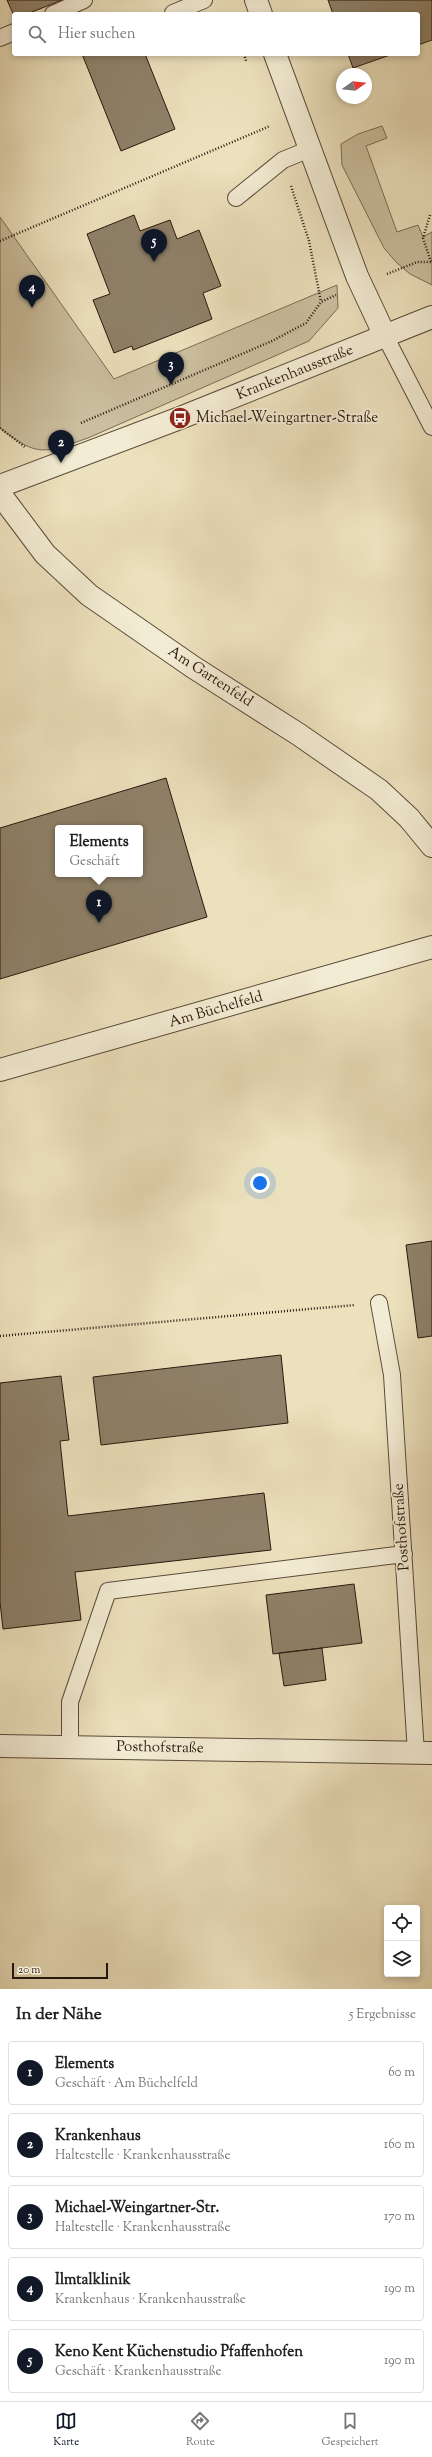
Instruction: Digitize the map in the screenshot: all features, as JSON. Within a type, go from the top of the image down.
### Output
[{"type":"street","points":[[256,0],[260,12]]},
{"type":"street","points":[[276,56],[360,284],[386,336]]},
{"type":"street","name":"Krankenhausstraße","points":[[0,486],[180,418],[432,317]]},
{"type":"street","name":"Am Gartenfeld","points":[[0,494],[45,554],[89,595],[193,667],[298,734],[379,790],[409,818],[432,846]]},
{"type":"street","name":"Am Büchelfeld","points":[[0,1070],[432,947]]},
{"type":"street","name":"Posthofstraße","points":[[0,1746],[424,1753]]},
{"type":"lane","points":[[57,12],[84,0]]},
{"type":"lane","points":[[175,12],[204,0]]},
{"type":"lane","points":[[0,38],[12,33]]},
{"type":"lane","points":[[236,198],[283,160],[310,149]]},
{"type":"lane","points":[[386,336],[432,427]]},
{"type":"lane","name":"Posthofstraße","points":[[379,1303],[392,1375],[404,1554],[424,1753]]},
{"type":"lane","points":[[70,1747],[70,1702],[108,1591],[404,1554]]},
{"type":"path","points":[[0,241],[270,126]]},
{"type":"path","points":[[283,160],[309,241],[322,302]]},
{"type":"path","points":[[76,425],[272,341],[306,323],[322,302],[360,284],[417,262],[431,262],[423,238],[430,215]]},
{"type":"path","points":[[0,428],[25,447],[33,444]]},
{"type":"path","points":[[0,1336],[379,1303]]},
{"type":"shaded area","points":[[382,126],[387,138],[366,146],[397,232],[418,225],[423,237],[432,232],[432,285],[410,274],[396,262],[384,248],[342,165],[341,144],[358,134]]},
{"type":"shaded area","points":[[0,217],[114,379],[337,285],[338,308],[309,341],[88,438],[51,449],[42,450],[33,448],[13,438],[0,428]]},
{"type":"building","points":[[7,0],[62,0],[32,12],[12,12]]},
{"type":"building","points":[[328,0],[432,0],[432,40],[420,44],[420,12],[332,12]]},
{"type":"building","points":[[83,56],[146,56],[175,129],[121,151]]},
{"type":"building","points":[[349,56],[387,56],[353,68]]},
{"type":"building","points":[[134,215],[140,231],[170,220],[177,239],[199,230],[221,286],[203,293],[212,319],[133,350],[132,346],[114,353],[93,300],[110,294],[87,234]]},
{"type":"building","points":[[166,778],[207,917],[0,979],[0,828]]},
{"type":"building","points":[[432,1241],[432,1336],[418,1338],[406,1245]]},
{"type":"building","points":[[281,1355],[288,1423],[101,1445],[93,1377]]},
{"type":"building","points":[[61,1376],[69,1440],[60,1441],[68,1516],[264,1493],[271,1550],[75,1572],[81,1620],[3,1629],[0,1602],[0,1383]]},
{"type":"building","points":[[354,1584],[362,1643],[273,1654],[266,1595]]},
{"type":"building","points":[[322,1648],[326,1680],[284,1686],[279,1653]]},
{"type":"place","name":"Keno Kent Küchenstudio Pfaffenhofen","points":[[154,262]]},
{"type":"place","name":"Ilmtalklinik","points":[[32,308]]},
{"type":"place","name":"Michael-Weingartner-Str.","points":[[171,385]]},
{"type":"place","name":"Michael-Weingartner-Straße","points":[[180,418]]},
{"type":"place","name":"Krankenhaus","points":[[61,463]]},
{"type":"place","name":"Elements","points":[[99,923]]}]
